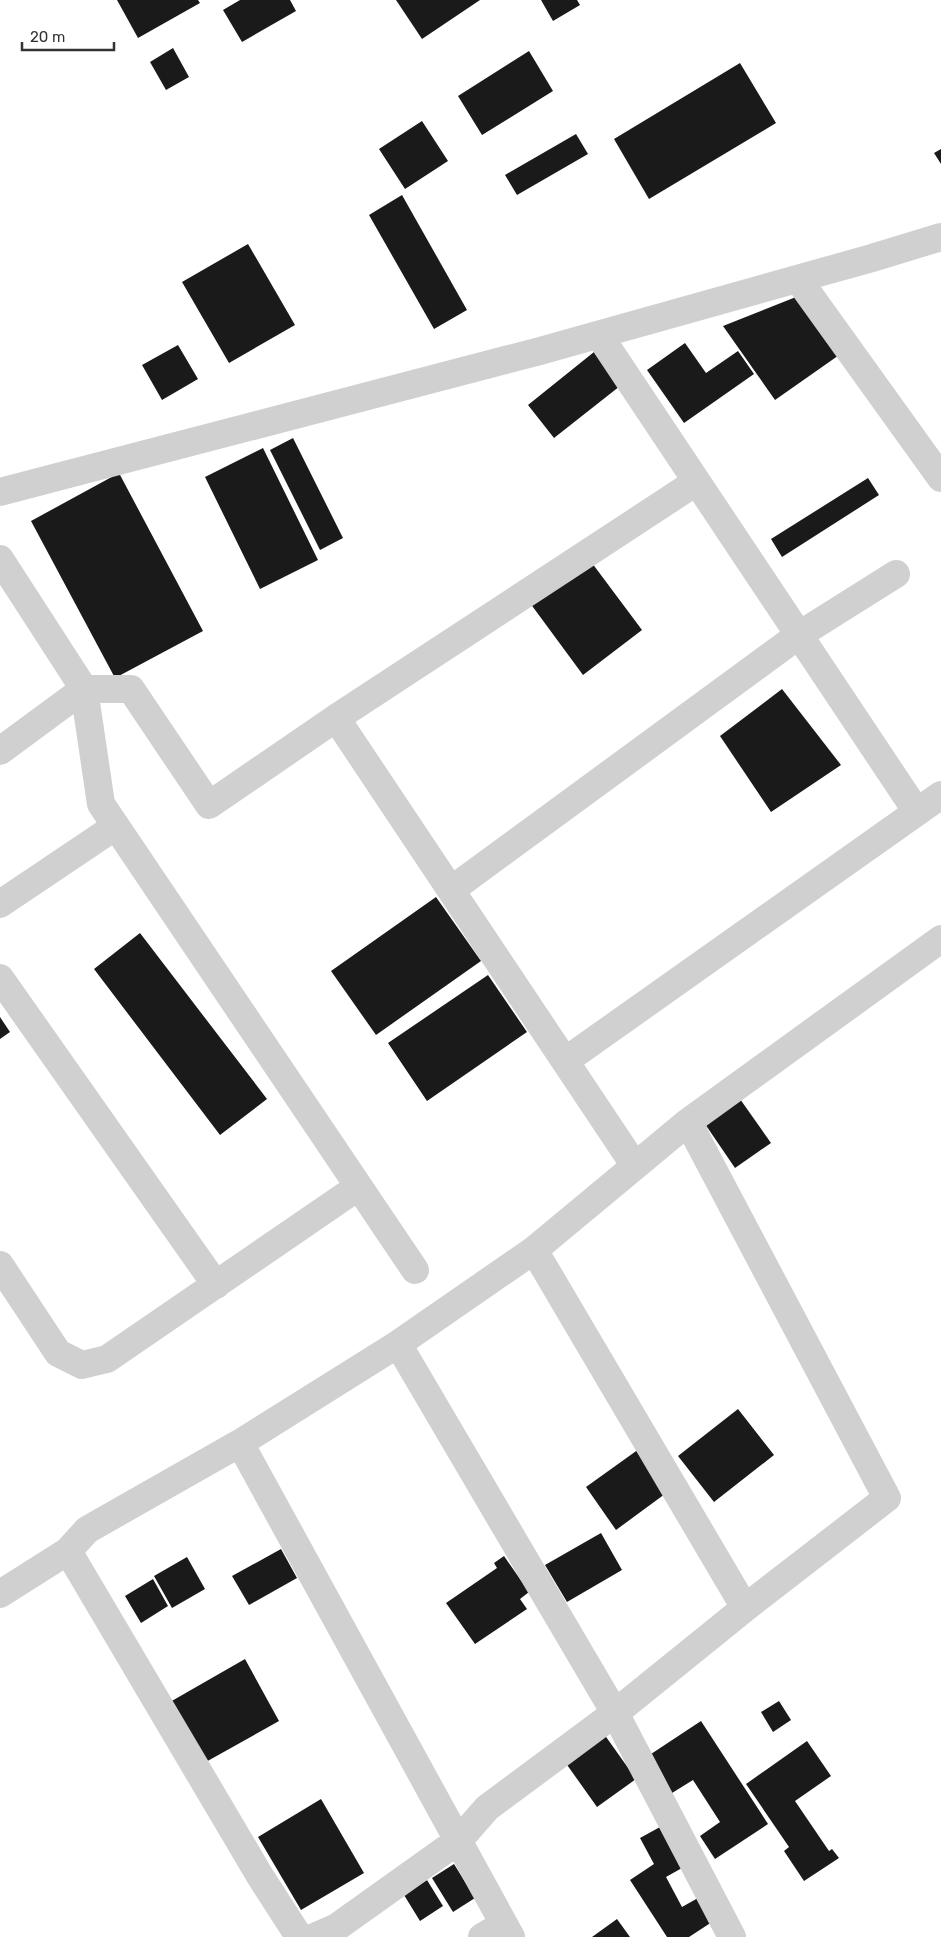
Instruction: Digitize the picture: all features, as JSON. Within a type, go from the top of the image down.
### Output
[{"type":"street","points":[[0,492],[599,335],[941,237]]},
{"type":"street","points":[[798,279],[941,478]]},
{"type":"street","points":[[599,335],[917,812]]},
{"type":"street","points":[[0,751],[84,689],[131,689],[209,806],[336,718],[696,482]]},
{"type":"street","points":[[0,559],[84,689],[101,804],[415,1270]]},
{"type":"street","points":[[451,890],[799,635],[896,574]]},
{"type":"street","points":[[336,718],[635,1166]]},
{"type":"street","points":[[565,1061],[941,795]]},
{"type":"street","points":[[0,904],[116,826]]},
{"type":"street","points":[[0,1594],[68,1551],[87,1530],[240,1443],[398,1344],[534,1250],[688,1122],[941,939]]},
{"type":"street","points":[[0,978],[216,1285]]},
{"type":"street","points":[[314,1937],[337,1927],[459,1840],[487,1808],[616,1713],[745,1608],[887,1498],[688,1122]]},
{"type":"street","points":[[0,1265],[58,1353],[82,1365],[107,1359],[358,1187]]},
{"type":"street","points":[[534,1250],[745,1608]]},
{"type":"street","points":[[398,1344],[616,1713],[732,1937]]},
{"type":"street","points":[[240,1443],[459,1840],[499,1932]]},
{"type":"street","points":[[68,1551],[260,1876],[298,1935],[303,1937]]},
{"type":"building","points":[[117,0],[198,0],[200,3],[138,38]]},
{"type":"building","points":[[240,0],[290,0],[296,11],[242,42],[223,10]]},
{"type":"building","points":[[396,0],[480,0],[422,39]]},
{"type":"building","points":[[541,0],[577,0],[580,5],[553,21]]},
{"type":"building","points":[[173,48],[189,77],[166,90],[150,62]]},
{"type":"building","points":[[529,51],[553,91],[482,135],[458,96]]},
{"type":"building","points":[[740,63],[776,123],[649,199],[614,139]]},
{"type":"building","points":[[422,121],[448,161],[405,189],[379,149]]},
{"type":"building","points":[[576,134],[588,154],[517,195],[505,175]]},
{"type":"building","points":[[941,149],[941,164],[934,153]]},
{"type":"building","points":[[402,195],[467,310],[434,329],[369,215]]},
{"type":"building","points":[[248,244],[295,325],[229,363],[182,282]]},
{"type":"building","points":[[801,295],[842,353],[775,400],[723,326]]},
{"type":"building","points":[[685,343],[706,373],[738,351],[754,374],[684,423],[647,370]]},
{"type":"building","points":[[178,345],[198,379],[162,400],[142,365]]},
{"type":"building","points":[[594,352],[620,386],[554,438],[528,405]]},
{"type":"building","points":[[293,438],[343,538],[320,550],[270,450]]},
{"type":"building","points":[[263,448],[318,560],[260,589],[205,477]]},
{"type":"building","points":[[119,473],[203,631],[115,678],[31,521]]},
{"type":"building","points":[[868,478],[879,495],[782,557],[771,539]]},
{"type":"building","points":[[589,559],[642,630],[583,675],[530,603]]},
{"type":"building","points":[[782,689],[841,765],[771,812],[720,736]]},
{"type":"building","points":[[436,897],[481,961],[376,1035],[331,971]]},
{"type":"building","points":[[140,933],[267,1099],[220,1135],[94,969]]},
{"type":"building","points":[[488,975],[527,1032],[427,1101],[388,1043]]},
{"type":"building","points":[[0,1017],[10,1032],[0,1039]]},
{"type":"building","points":[[740,1099],[771,1143],[735,1168],[705,1124]]},
{"type":"building","points":[[738,1409],[774,1455],[714,1502],[678,1456]]},
{"type":"building","points":[[639,1449],[669,1491],[616,1530],[586,1487]]},
{"type":"building","points":[[601,1533],[622,1570],[567,1602],[545,1565]]},
{"type":"building","points":[[281,1549],[297,1578],[249,1605],[232,1576]]},
{"type":"building","points":[[504,1556],[529,1592],[520,1599],[527,1609],[475,1644],[446,1603],[497,1568],[494,1563]]},
{"type":"building","points":[[187,1557],[205,1589],[172,1608],[154,1576]]},
{"type":"building","points":[[153,1579],[168,1606],[141,1623],[125,1596]]},
{"type":"building","points":[[245,1659],[279,1721],[204,1763],[170,1702]]},
{"type":"building","points":[[779,1701],[791,1720],[773,1732],[761,1712]]},
{"type":"building","points":[[701,1721],[768,1824],[715,1859],[700,1836],[720,1822],[693,1780],[672,1793],[648,1756]]},
{"type":"building","points":[[604,1734],[636,1779],[597,1807],[565,1762]]},
{"type":"building","points":[[807,1741],[831,1776],[795,1801],[829,1851],[832,1849],[839,1858],[804,1881],[784,1851],[789,1847],[746,1784]]},
{"type":"building","points":[[321,1799],[364,1873],[301,1910],[258,1837]]},
{"type":"building","points":[[660,1827],[682,1868],[666,1877],[682,1907],[698,1898],[712,1922],[689,1937],[667,1937],[630,1880],[654,1864],[640,1838]]},
{"type":"building","points":[[454,1864],[475,1898],[453,1912],[432,1878]]},
{"type":"building","points":[[427,1880],[443,1906],[420,1921],[404,1895]]},
{"type":"building","points":[[617,1919],[630,1937],[592,1937]]}]
